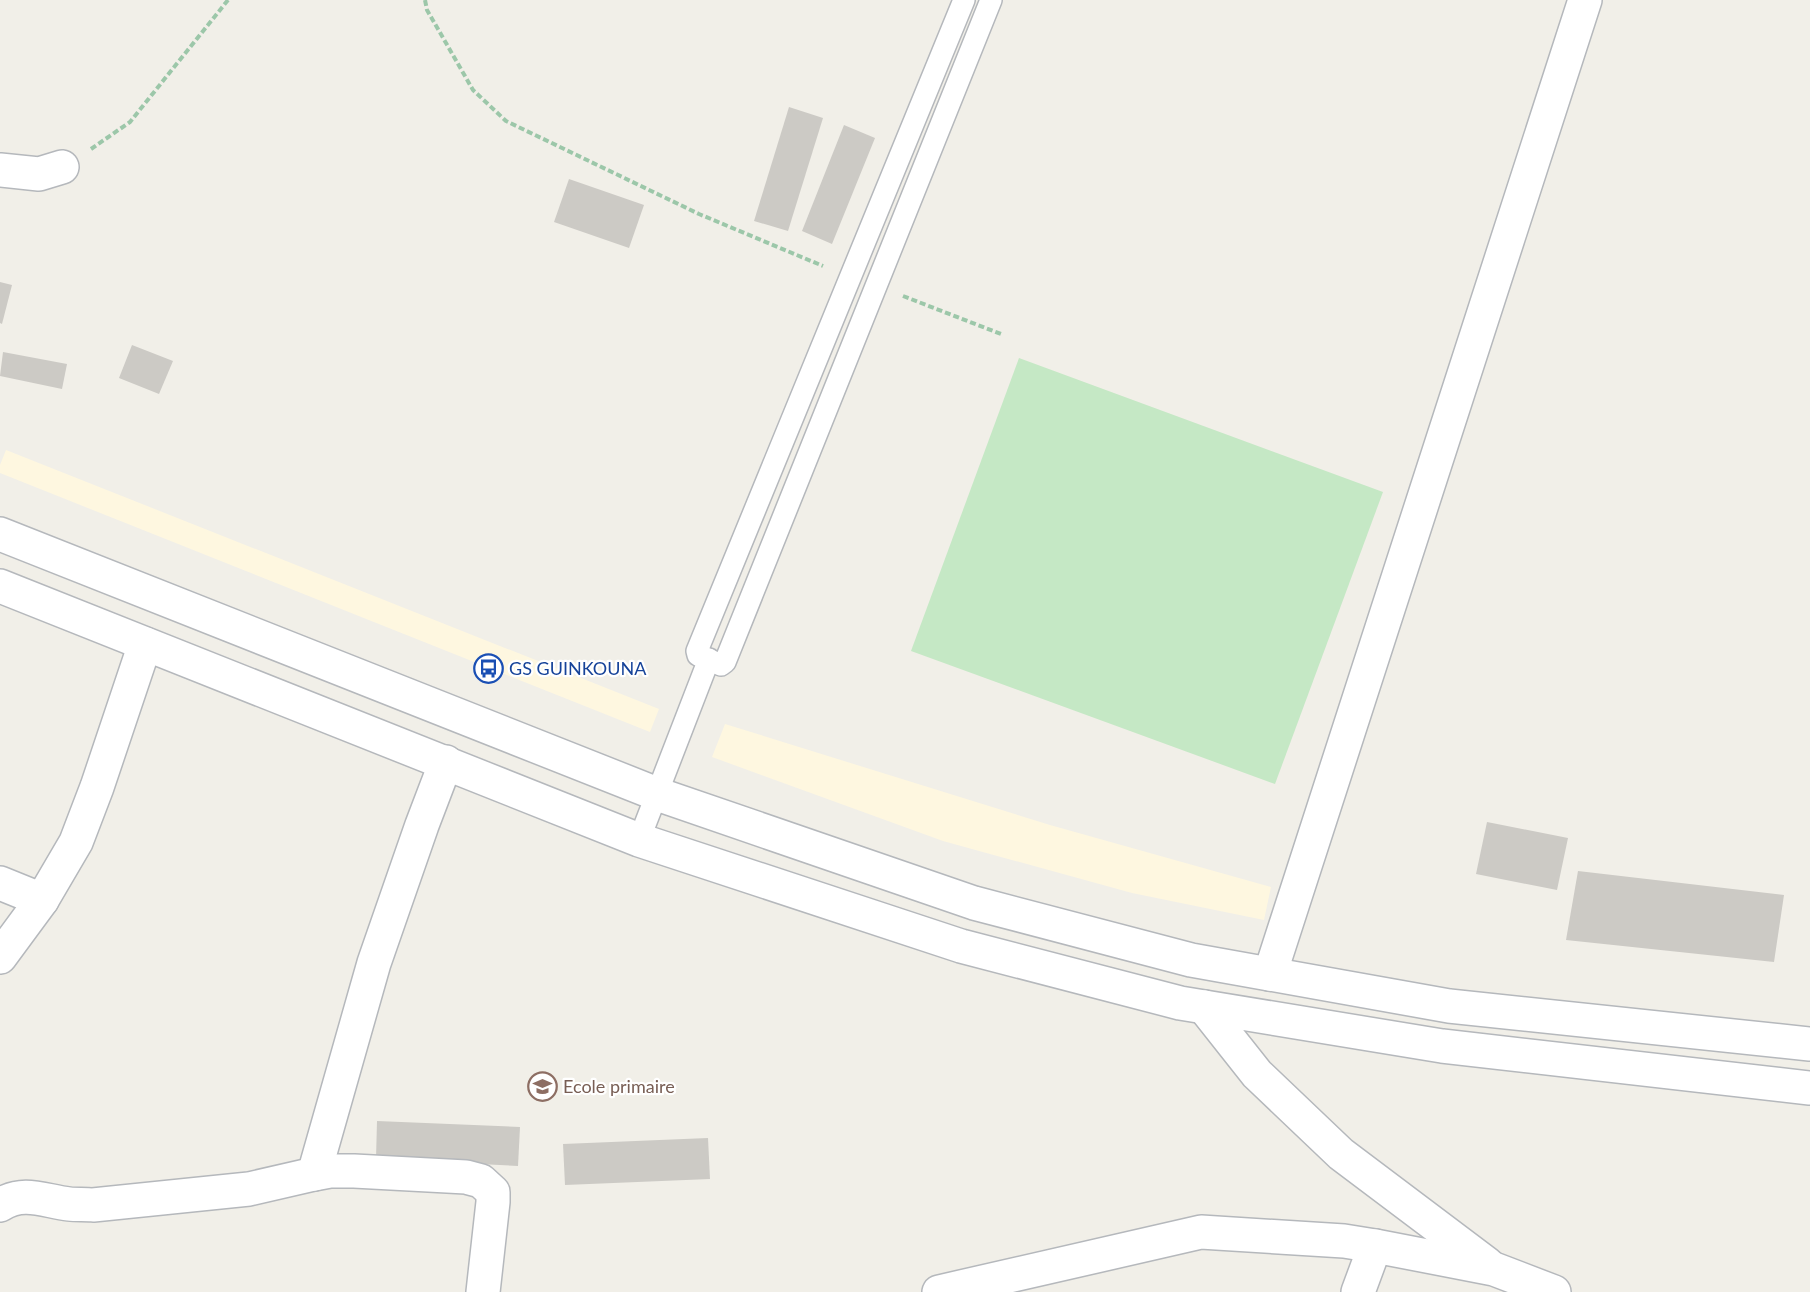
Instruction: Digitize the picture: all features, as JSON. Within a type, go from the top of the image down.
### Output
[{"type":"street","points":[[1270,974],[1585,0]]},
{"type":"street","points":[[0,170],[39,174],[62,167]]},
{"type":"street","points":[[0,534],[657,794],[974,903],[1191,960],[1449,1006],[1810,1044]]},
{"type":"street","points":[[0,586],[639,840],[961,946],[1180,1003],[1442,1046],[1810,1088]]},
{"type":"street","points":[[0,957],[42,900],[76,842],[97,788],[145,645]]},
{"type":"street","points":[[314,1174],[374,963],[446,762]]},
{"type":"street","points":[[0,883],[42,900]]},
{"type":"street","points":[[1204,1007],[1257,1074],[1341,1154],[1494,1269]]},
{"type":"street","points":[[1751,1038],[1752,1082]]},
{"type":"street","points":[[0,1205],[10,1199],[23,1196],[36,1196],[68,1204],[93,1205],[249,1189],[330,1171],[466,1177],[481,1181],[493,1192],[483,1292]]},
{"type":"street","points":[[939,1292],[1040,1281],[1201,1232],[1344,1241],[1375,1246],[1494,1269],[1554,1292]]},
{"type":"street","points":[[1358,1292],[1375,1246]]},
{"type":"lane","points":[[964,0],[697,651],[698,655],[721,665],[725,662],[991,0]]},
{"type":"lane","points":[[639,840],[709,658]]},
{"type":"path","points":[[62,167],[130,122],[228,0]]},
{"type":"path","points":[[425,0],[427,10],[473,90],[506,121],[699,214],[850,277]]},
{"type":"path","points":[[876,286],[1001,334]]},
{"type":"shaded area","points":[[6,450],[659,709],[650,732],[0,473],[0,465]]},
{"type":"shaded area","points":[[725,724],[1050,825],[1271,887],[1264,920],[1132,893],[943,841],[712,757]]},
{"type":"green space","points":[[1019,358],[1383,492],[1275,784],[911,651]]},
{"type":"building","points":[[789,107],[823,118],[788,231],[754,221]]},
{"type":"building","points":[[844,125],[875,138],[832,244],[802,231]]},
{"type":"building","points":[[569,179],[644,205],[629,248],[554,222]]},
{"type":"building","points":[[0,282],[12,285],[2,324],[0,323]]},
{"type":"building","points":[[132,345],[173,361],[159,394],[119,378]]},
{"type":"building","points":[[3,352],[67,364],[62,389],[0,376]]},
{"type":"building","points":[[1487,822],[1568,838],[1557,890],[1476,874]]},
{"type":"building","points":[[1578,871],[1784,895],[1774,962],[1566,940]]},
{"type":"building","points":[[377,1121],[520,1127],[518,1166],[376,1159]]},
{"type":"building","points":[[708,1138],[710,1179],[565,1185],[563,1144]]},
{"type":"place","name":"GS GUINKOUNA","points":[[488,668]]},
{"type":"place","name":"Ecole primaire","points":[[542,1086]]}]
